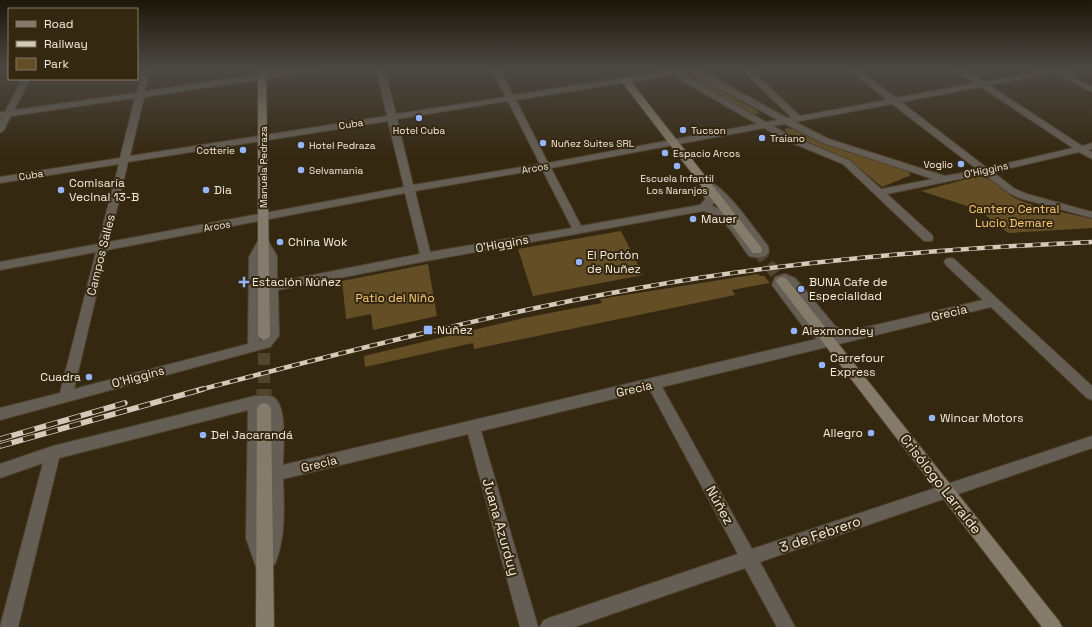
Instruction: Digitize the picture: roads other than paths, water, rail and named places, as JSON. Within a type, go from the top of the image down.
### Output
[{"type":"street","points":[[0,130],[4,114],[15,97]]},
{"type":"street","points":[[4,114],[118,97]]},
{"type":"street","name":"Campos Salles","points":[[66,395],[139,97]]},
{"type":"street","name":"Manuela Pedraza","points":[[262,97],[263,242],[269,335]]},
{"type":"street","points":[[387,97],[426,257]]},
{"type":"street","name":"Cuba","points":[[0,180],[521,97]]},
{"type":"street","points":[[638,97],[757,250]]},
{"type":"street","points":[[716,97],[763,125],[812,149],[846,162],[928,238]]},
{"type":"street","points":[[744,97],[786,121],[826,141],[944,179]]},
{"type":"street","points":[[775,97],[798,119]]},
{"type":"street","points":[[889,97],[1012,191],[1023,196],[1092,214]]},
{"type":"street","name":"Arcos","points":[[0,266],[263,218],[409,189],[545,166],[913,97]]},
{"type":"street","points":[[1002,97],[1092,156]]},
{"type":"street","points":[[510,99],[578,230]]},
{"type":"street","name":"O'Higgins","points":[[879,193],[985,171],[1092,146]]},
{"type":"street","points":[[703,208],[713,209],[723,215],[753,253],[759,254],[764,252],[764,249],[722,195],[705,183]]},
{"type":"street","points":[[703,208],[710,201],[705,183]]},
{"type":"street","name":"O'Higgins","points":[[272,287],[426,257],[703,208]]},
{"type":"street","name":"Manuela Pedraza","points":[[263,242],[271,256],[272,287],[269,335]]},
{"type":"street","name":"Manuela Pedraza","points":[[254,347],[254,257],[263,242]]},
{"type":"street","points":[[950,262],[1092,394]]},
{"type":"street","name":"Crisólogo Larralde","points":[[829,341],[806,323],[778,285],[779,280],[784,278],[791,281],[831,329],[839,334],[849,336]]},
{"type":"street","name":"Crisólogo Larralde","points":[[782,281],[1053,627]]},
{"type":"street","name":"Grecia","points":[[276,474],[992,302]]},
{"type":"street","name":"O'Higgins","points":[[0,414],[66,395],[266,344],[271,340],[269,335]]},
{"type":"street","name":"Núñez","points":[[654,384],[786,627]]},
{"type":"street","points":[[263,404],[265,627]]},
{"type":"street","points":[[0,471],[53,453],[263,404],[274,406],[276,411],[276,531],[265,571]]},
{"type":"street","name":"Juana Azurduy","points":[[473,427],[529,627]]},
{"type":"street","name":"3 de Febrero","points":[[550,627],[1092,442]]},
{"type":"street","points":[[9,627],[53,453]]},
{"type":"tunnel","points":[[757,250],[782,281]]},
{"type":"tunnel","points":[[264,335],[264,409]]},
{"type":"railway","points":[[199,390],[363,348],[473,322],[584,298],[639,288],[752,270],[808,263],[978,248],[1092,242]]},
{"type":"railway","points":[[0,446],[203,389]]},
{"type":"railway","points":[[0,439],[125,403]]},
{"type":"place","name":"Hotel Cuba","points":[[419,118]]},
{"type":"place","name":"Tucson","points":[[683,130]]},
{"type":"place","name":"Traiano","points":[[762,138]]},
{"type":"place","name":"Nuñez Suites SRL","points":[[543,143]]},
{"type":"place","name":"Hotel Pedraza","points":[[301,145]]},
{"type":"place","name":"Cotterie","points":[[243,150]]},
{"type":"place","name":"Espacio Arcos","points":[[665,153]]},
{"type":"place","name":"Voglio","points":[[961,164]]},
{"type":"place","name":"Escuela Infantil Los Naranjos","points":[[677,166]]},
{"type":"place","name":"Selvamania","points":[[301,170]]},
{"type":"place","name":"Comisaría Vecinal 13-B","points":[[61,190]]},
{"type":"place","name":"Dia","points":[[206,190]]},
{"type":"place","name":"Mauer","points":[[693,219]]},
{"type":"place","name":"China Wok","points":[[280,242]]},
{"type":"place","name":"El Portón de Nuñez","points":[[579,262]]},
{"type":"place","name":"Estación Núñez","points":[[244,282]]},
{"type":"place","name":"BUNA Cafe de Especialidad","points":[[801,289]]},
{"type":"place","name":"Núñez","points":[[428,330]]},
{"type":"place","name":"Alexmondey","points":[[794,331]]},
{"type":"place","name":"Carrefour Express","points":[[822,365]]},
{"type":"place","name":"Cuadra","points":[[89,377]]},
{"type":"place","name":"Wincar Motors","points":[[932,418]]},
{"type":"place","name":"Allegro","points":[[871,433]]},
{"type":"place","name":"Del Jacarandá","points":[[203,435]]},
{"type":"park label","name":"Cantero Central Lucio Demare","points":[[1014,216]]},
{"type":"park label","name":"Patio del Niño","points":[[395,298]]}]
